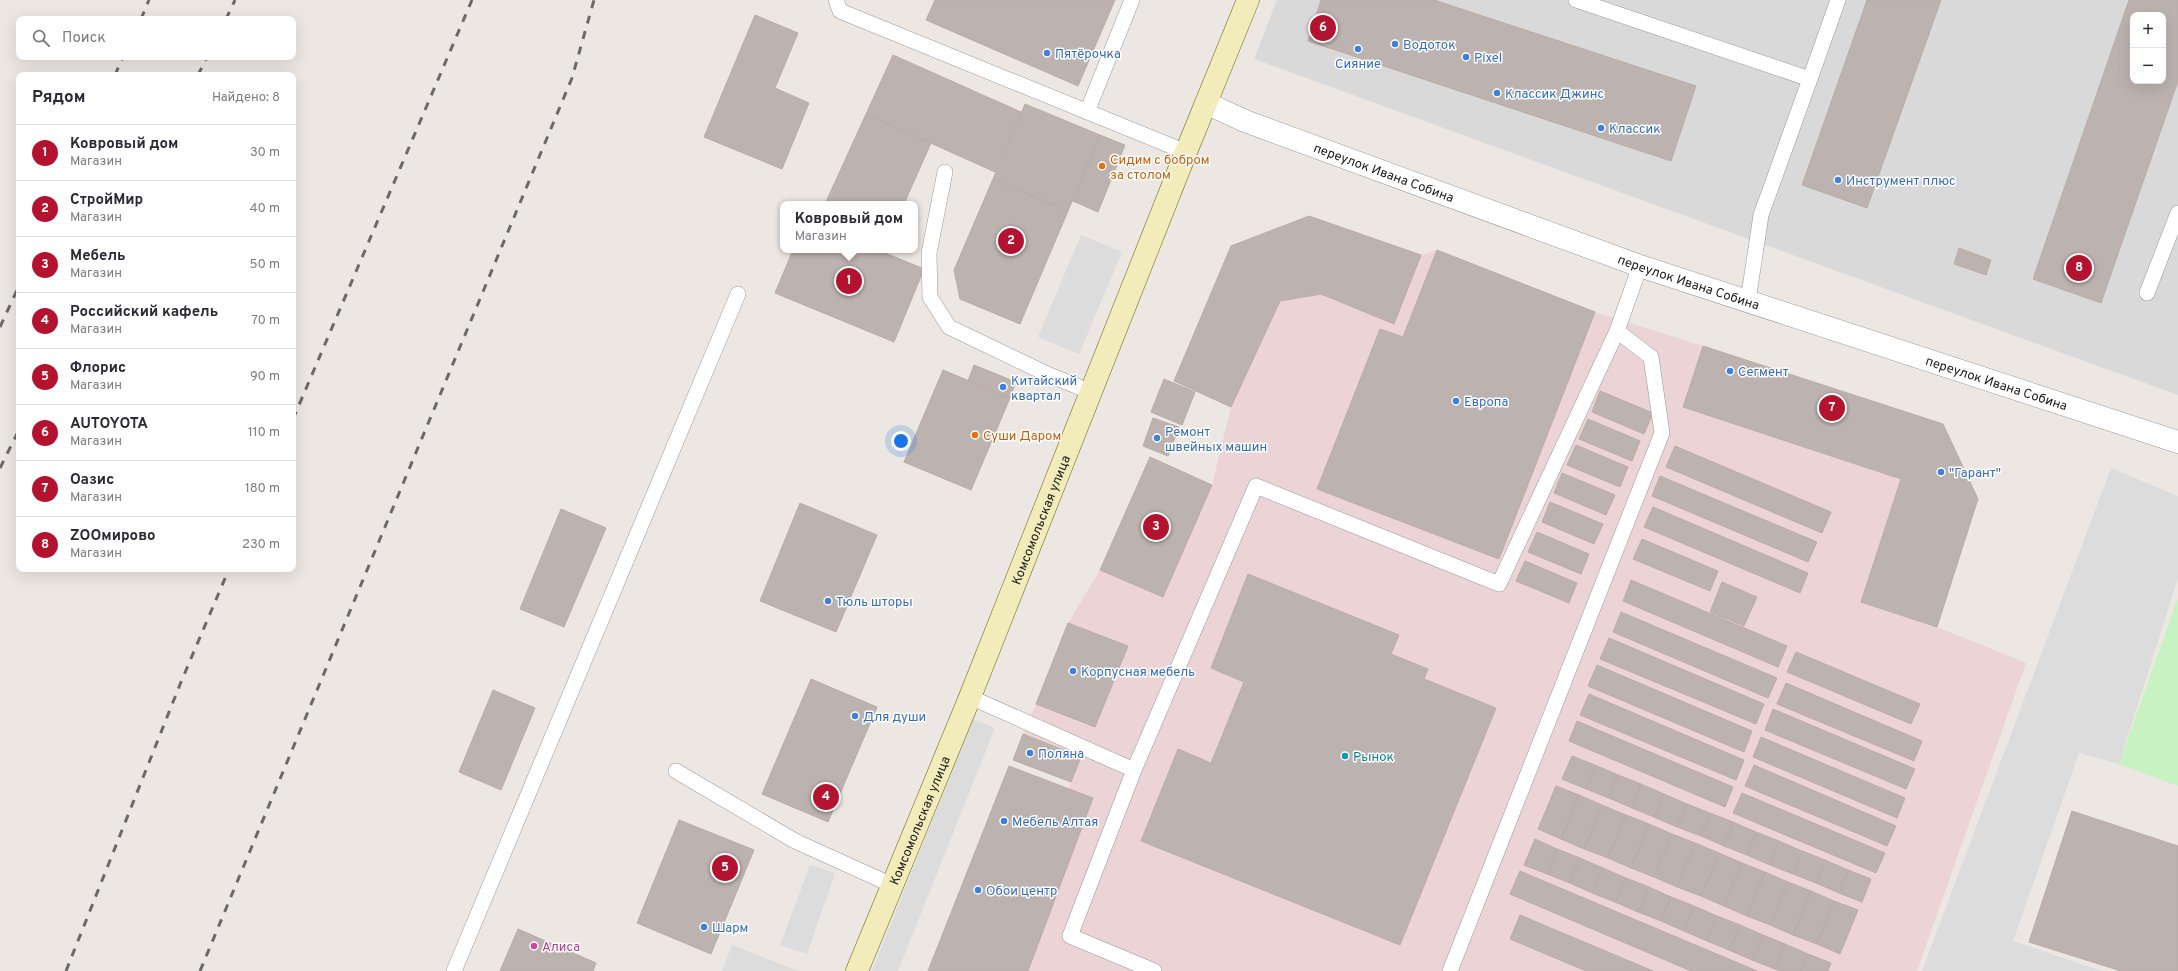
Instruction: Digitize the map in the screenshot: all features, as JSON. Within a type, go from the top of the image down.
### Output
[{"type":"main road","name":"Комсомольская улица","points":[[856,971],[970,697],[1186,152],[1248,0]]},
{"type":"street","name":"переулок Ивана Собина","points":[[1206,103],[1253,124],[1640,266],[2178,442]]},
{"type":"lane","points":[[836,0],[840,11],[1186,152]]},
{"type":"lane","points":[[1087,112],[1132,0]]},
{"type":"lane","points":[[1576,0],[1810,79]]},
{"type":"lane","points":[[1748,301],[1761,215],[1838,0]]},
{"type":"lane","points":[[945,172],[929,253],[930,297],[949,327],[1047,374],[1091,392]]},
{"type":"lane","points":[[2147,293],[2178,213]]},
{"type":"lane","points":[[1154,971],[1070,936],[1134,770],[1256,486],[1499,584],[1616,331],[1640,266]]},
{"type":"lane","points":[[454,971],[738,294]]},
{"type":"lane","points":[[1450,971],[1662,432],[1651,357],[1616,331]]},
{"type":"lane","points":[[970,697],[1134,770]]},
{"type":"lane","points":[[676,771],[795,841],[892,885]]},
{"type":"shaded area","points":[[1277,0],[2178,0],[2178,395],[1254,59]]},
{"type":"shaded area","points":[[1081,235],[1122,252],[1079,354],[1038,337]]},
{"type":"shaded area","points":[[1437,250],[1595,312],[1703,346],[1683,407],[1901,479],[1861,602],[1937,627],[2026,663],[1917,971],[1028,971],[1093,799],[1068,789],[1081,757],[1023,734],[1036,704],[1095,727],[1128,646],[1068,623],[1100,570],[1163,597],[1212,485],[1231,407],[1280,301],[1321,294],[1394,324],[1421,255]]},
{"type":"shaded area","points":[[2111,468],[2178,496],[2178,578],[2119,764],[2079,753],[2013,941],[2102,971],[1922,971]]},
{"type":"shaded area","points":[[973,719],[995,728],[898,971],[872,971]]},
{"type":"shaded area","points":[[810,865],[835,873],[807,954],[780,945]]},
{"type":"shaded area","points":[[732,945],[798,971],[722,971]]},
{"type":"green space","points":[[2178,598],[2178,786],[2119,764]]},
{"type":"building","name":"Пятёрочка","points":[[935,0],[1115,0],[1078,86],[926,20]]},
{"type":"building","points":[[1321,0],[1434,0],[1696,86],[1671,161],[1308,41]]},
{"type":"building","points":[[1867,0],[1941,0],[1867,208],[1802,185]]},
{"type":"building","points":[[2129,0],[2178,0],[2178,81],[2101,303],[2033,279]]},
{"type":"building","points":[[755,15],[798,33],[775,88],[809,103],[782,169],[704,137]]},
{"type":"building","points":[[893,55],[1021,112],[995,172],[866,114]]},
{"type":"building","points":[[1025,104],[1100,135],[1068,211],[993,179]]},
{"type":"building","points":[[866,114],[931,143],[905,201],[826,201]]},
{"type":"building","points":[[1100,135],[1125,145],[1098,212],[1073,201]]},
{"type":"building","points":[[993,179],[1068,211],[1020,324],[960,299],[954,270]]},
{"type":"building","points":[[1309,216],[1421,255],[1394,324],[1321,294],[1280,301],[1231,407],[1174,381],[1231,246]]},
{"type":"building","points":[[1959,248],[1991,260],[1986,275],[1954,264]]},
{"type":"building","name":"Европа","points":[[1437,250],[1595,312],[1499,559],[1317,489],[1380,329],[1403,337]]},
{"type":"building","points":[[792,253],[885,253],[924,269],[894,342],[775,293]]},
{"type":"building","points":[[1703,346],[1943,424],[1978,499],[1937,627],[1861,602],[1901,479],[1683,407]]},
{"type":"building","points":[[974,365],[1016,382],[1010,398],[968,381]]},
{"type":"building","points":[[943,370],[1010,398],[971,490],[904,462]]},
{"type":"building","points":[[1164,379],[1195,392],[1182,425],[1151,412]]},
{"type":"building","points":[[1600,391],[1653,413],[1644,434],[1592,412]]},
{"type":"building","points":[[1153,418],[1179,427],[1168,456],[1143,446]]},
{"type":"building","points":[[1588,419],[1640,441],[1632,461],[1579,439]]},
{"type":"building","points":[[1576,445],[1628,467],[1620,487],[1567,465]]},
{"type":"building","points":[[1675,446],[1831,512],[1822,533],[1666,467]]},
{"type":"building","points":[[1150,457],[1212,485],[1163,597],[1100,570]]},
{"type":"building","points":[[1562,473],[1615,495],[1606,515],[1554,493]]},
{"type":"building","points":[[1660,476],[1817,542],[1808,562],[1652,496]]},
{"type":"building","points":[[1550,502],[1603,524],[1594,544],[1542,522]]},
{"type":"building","points":[[800,503],[877,535],[836,632],[760,601]]},
{"type":"building","points":[[1653,507],[1808,573],[1800,593],[1644,527]]},
{"type":"building","points":[[561,509],[606,528],[564,627],[520,609]]},
{"type":"building","points":[[1537,532],[1589,554],[1581,574],[1528,552]]},
{"type":"building","points":[[1642,539],[1718,571],[1710,591],[1633,559]]},
{"type":"building","points":[[1525,561],[1577,583],[1569,603],[1516,581]]},
{"type":"building","name":"Рынок","points":[[1248,574],[1399,635],[1391,654],[1428,669],[1424,679],[1496,708],[1400,945],[1141,841],[1178,749],[1211,763],[1244,682],[1211,668]]},
{"type":"building","points":[[1631,580],[1787,646],[1778,667],[1623,601]]},
{"type":"building","points":[[1722,582],[1757,597],[1744,626],[1710,612]]},
{"type":"building","points":[[1621,612],[1777,678],[1768,698],[1613,632]]},
{"type":"building","points":[[1068,623],[1128,646],[1095,727],[1036,704]]},
{"type":"building","points":[[1609,638],[1764,704],[1756,724],[1600,659]]},
{"type":"building","points":[[1796,652],[1920,704],[1911,724],[1787,672]]},
{"type":"building","points":[[1597,665],[1752,731],[1744,752],[1588,686]]},
{"type":"building","points":[[811,679],[877,707],[828,822],[762,794]]},
{"type":"building","points":[[1786,683],[1922,741],[1914,761],[1777,704]]},
{"type":"building","points":[[493,690],[535,708],[501,790],[459,772]]},
{"type":"building","points":[[1589,694],[1744,760],[1736,780],[1580,715]]},
{"type":"building","points":[[1773,709],[1915,769],[1906,789],[1765,730]]},
{"type":"building","points":[[1577,721],[1733,787],[1725,807],[1569,741]]},
{"type":"building","points":[[1023,734],[1081,757],[1071,782],[1013,760]]},
{"type":"building","points":[[1761,737],[1905,798],[1897,818],[1753,757]]},
{"type":"building","points":[[1572,756],[1595,765],[1586,789],[1562,779]]},
{"type":"building","points":[[1595,765],[1618,775],[1609,798],[1586,789]]},
{"type":"building","points":[[1754,765],[1896,826],[1887,846],[1745,786]]},
{"type":"building","points":[[1009,766],[1093,798],[1028,971],[928,971]]},
{"type":"building","points":[[1618,775],[1641,784],[1632,808],[1609,798]]},
{"type":"building","points":[[1641,784],[1664,794],[1654,817],[1632,808]]},
{"type":"building","points":[[1556,786],[1579,795],[1561,839],[1538,829]]},
{"type":"building","points":[[1742,793],[1885,853],[1876,873],[1733,813]]},
{"type":"building","points":[[1664,794],[1687,804],[1677,827],[1654,817]]},
{"type":"building","points":[[1579,795],[1602,805],[1584,849],[1561,839]]},
{"type":"building","points":[[1687,804],[1710,813],[1701,836],[1677,827]]},
{"type":"building","points":[[1602,805],[1626,815],[1608,858],[1584,849]]},
{"type":"building","points":[[2072,811],[2178,846],[2178,971],[2121,971],[2029,942]]},
{"type":"building","points":[[1710,813],[1733,822],[1724,846],[1701,836]]},
{"type":"building","points":[[1626,815],[1649,824],[1631,868],[1608,858]]},
{"type":"building","points":[[679,820],[754,850],[711,954],[637,923]]},
{"type":"building","points":[[1733,822],[1756,832],[1747,855],[1724,846]]},
{"type":"building","points":[[1649,824],[1672,834],[1654,877],[1631,868]]},
{"type":"building","points":[[1756,832],[1779,841],[1770,865],[1747,855]]},
{"type":"building","points":[[1672,834],[1695,843],[1677,887],[1654,877]]},
{"type":"building","points":[[1535,839],[1557,849],[1547,874],[1524,865]]},
{"type":"building","points":[[1779,841],[1802,851],[1793,874],[1770,865]]},
{"type":"building","points":[[1695,843],[1719,853],[1701,896],[1677,887]]},
{"type":"building","points":[[1557,849],[1580,858],[1570,883],[1547,874]]},
{"type":"building","points":[[1802,851],[1825,860],[1816,883],[1793,874]]},
{"type":"building","points":[[1719,853],[1742,863],[1724,906],[1701,896]]},
{"type":"building","points":[[1580,858],[1603,868],[1592,893],[1570,883]]},
{"type":"building","points":[[1825,860],[1848,870],[1839,893],[1816,883]]},
{"type":"building","points":[[1742,863],[1765,872],[1747,916],[1724,906]]},
{"type":"building","points":[[1603,868],[1626,878],[1615,902],[1592,893]]},
{"type":"building","points":[[1848,870],[1871,879],[1862,902],[1839,893]]},
{"type":"building","points":[[1520,871],[1757,971],[1691,971],[1510,894]]},
{"type":"building","points":[[1765,872],[1788,882],[1770,925],[1747,916]]},
{"type":"building","points":[[1626,878],[1649,887],[1638,912],[1615,902]]},
{"type":"building","points":[[1788,882],[1811,891],[1793,935],[1770,925]]},
{"type":"building","points":[[1649,887],[1671,897],[1661,921],[1638,912]]},
{"type":"building","points":[[1811,891],[1834,901],[1817,944],[1793,935]]},
{"type":"building","points":[[1671,897],[1694,906],[1684,931],[1661,921]]},
{"type":"building","points":[[1834,901],[1858,910],[1840,954],[1817,944]]},
{"type":"building","points":[[1694,906],[1717,916],[1707,941],[1684,931]]},
{"type":"building","points":[[1520,915],[1653,971],[1586,971],[1510,939]]},
{"type":"building","points":[[1717,916],[1740,925],[1729,950],[1707,941]]},
{"type":"building","points":[[1740,925],[1763,935],[1752,960],[1729,950]]},
{"type":"building","name":"Алиса","points":[[518,929],[596,963],[593,971],[500,971]]},
{"type":"building","points":[[1763,935],[1785,944],[1775,969],[1752,960]]},
{"type":"building","points":[[1785,944],[1808,954],[1801,971],[1780,971],[1775,969]]},
{"type":"building","points":[[1808,954],[1831,963],[1828,971],[1801,971]]},
{"type":"railway","points":[[142,16],[149,0]]},
{"type":"railway","points":[[227,16],[235,0]]},
{"type":"railway","points":[[296,412],[472,0]]},
{"type":"railway","points":[[200,971],[572,78],[594,0]]},
{"type":"railway","points":[[116,72],[122,60]]},
{"type":"railway","points":[[200,72],[206,60]]},
{"type":"railway","points":[[0,327],[16,292]]},
{"type":"railway","points":[[0,468],[16,436]]},
{"type":"railway","points":[[66,971],[181,682],[228,572]]},
{"type":"place","name":"AUTOYOTA","points":[[1323,28]]},
{"type":"place","name":"Водоток","points":[[1395,44]]},
{"type":"place","name":"Сияние","points":[[1358,49]]},
{"type":"place","name":"Пятёрочка","points":[[1047,53]]},
{"type":"place","name":"Pixel","points":[[1466,57]]},
{"type":"place","name":"Классик Джинс","points":[[1497,93]]},
{"type":"place","name":"Классик","points":[[1601,128]]},
{"type":"place","name":"Сидим с бобром за столом","points":[[1102,166]]},
{"type":"place","name":"Инструмент плюс","points":[[1838,180]]},
{"type":"place","name":"СтройМир","points":[[1011,241]]},
{"type":"place","name":"ZOOмирово","points":[[2079,268]]},
{"type":"place","name":"Ковровый дом","points":[[849,281]]},
{"type":"place","name":"Сегмент","points":[[1730,371]]},
{"type":"place","name":"Китайский квартал","points":[[1003,387]]},
{"type":"place","name":"Европа","points":[[1456,401]]},
{"type":"place","name":"Оазис","points":[[1832,408]]},
{"type":"place","name":"Суши Даром","points":[[975,435]]},
{"type":"place","name":"Ремонт швейных машин","points":[[1157,438]]},
{"type":"place","name":"\"Гарант\"","points":[[1941,472]]},
{"type":"place","name":"Мебель","points":[[1156,527]]},
{"type":"place","name":"Тюль шторы","points":[[828,601]]},
{"type":"place","name":"Корпусная мебель","points":[[1073,671]]},
{"type":"place","name":"Для души","points":[[855,716]]},
{"type":"place","name":"Поляна","points":[[1030,753]]},
{"type":"place","name":"Рынок","points":[[1345,756]]},
{"type":"place","name":"Российский кафель","points":[[826,797]]},
{"type":"place","name":"Мебель Алтая","points":[[1004,821]]},
{"type":"place","name":"Флорис","points":[[725,868]]},
{"type":"place","name":"Обои центр","points":[[978,890]]},
{"type":"place","name":"Шарм","points":[[704,927]]},
{"type":"place","name":"Алиса","points":[[534,946]]}]
